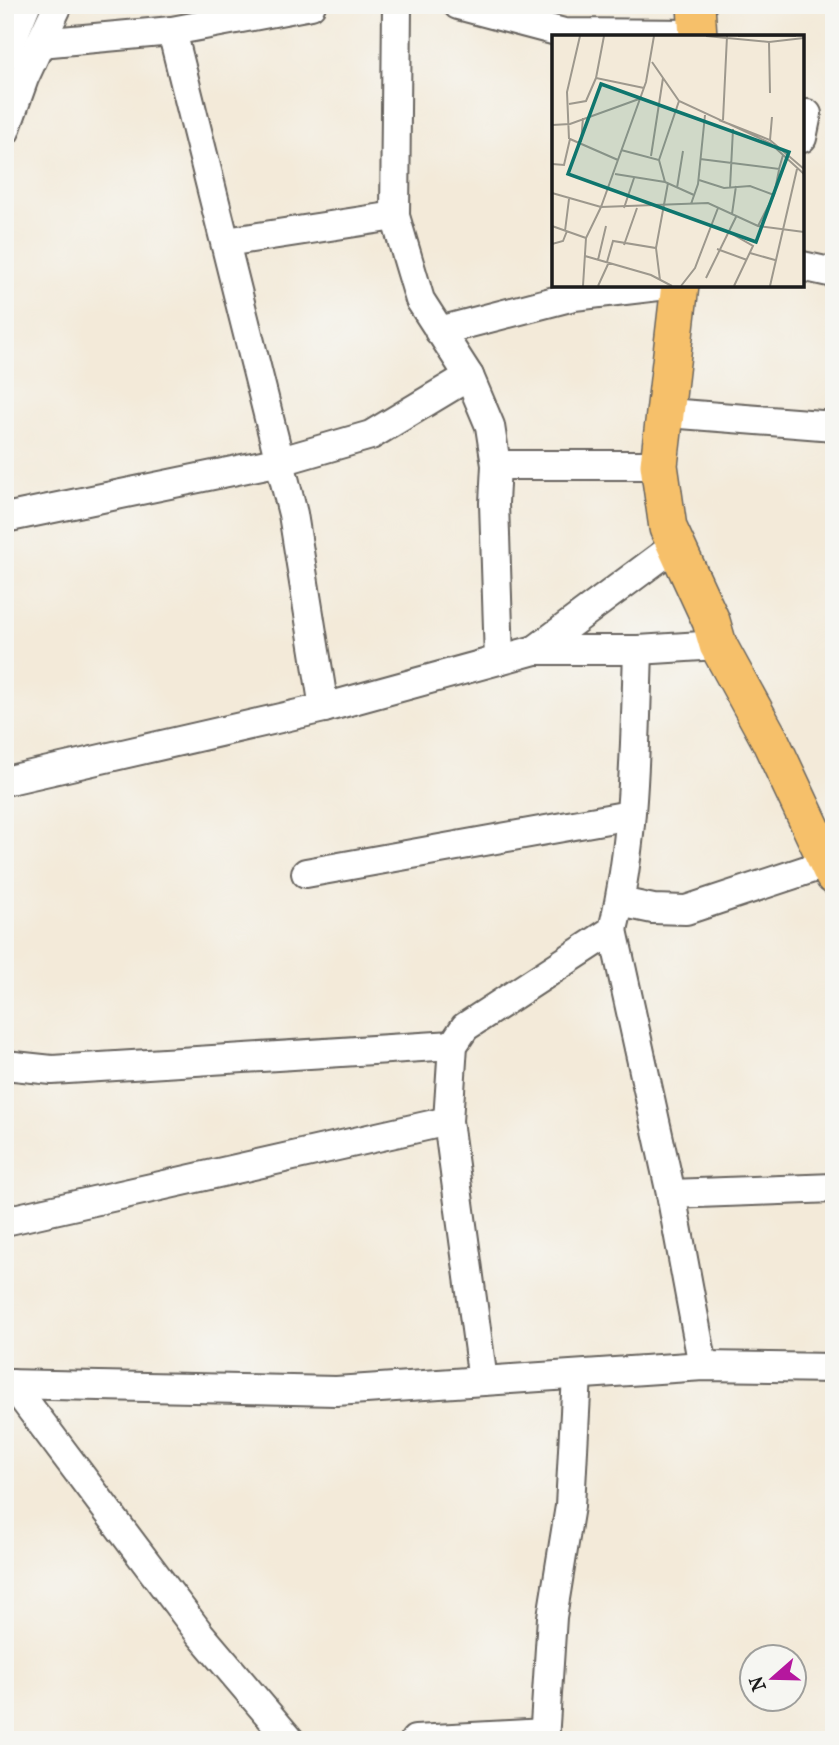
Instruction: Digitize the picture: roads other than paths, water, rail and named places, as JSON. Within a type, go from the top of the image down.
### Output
[{"type":"main road","points":[[680,287],[668,413],[659,465],[664,514],[718,646],[770,740],[832,866]]},
{"type":"street","points":[[5,56],[26,5]]},
{"type":"street","points":[[5,131],[58,5]]},
{"type":"street","points":[[40,43],[172,32],[312,5]]},
{"type":"street","points":[[397,5],[395,216],[420,300],[470,376],[490,426],[496,465],[494,503],[499,660]]},
{"type":"street","points":[[458,5],[564,33],[698,25]]},
{"type":"street","points":[[172,32],[293,514],[324,708]]},
{"type":"street","points":[[226,242],[395,216]]},
{"type":"street","points":[[804,266],[833,265]]},
{"type":"street","points":[[439,331],[574,296],[650,287]]},
{"type":"street","points":[[5,518],[281,461],[371,435],[470,376]]},
{"type":"street","points":[[668,413],[834,426]]},
{"type":"street","points":[[496,465],[659,465]]},
{"type":"street","points":[[535,649],[676,545]]},
{"type":"street","points":[[5,781],[324,708],[535,649],[638,650],[718,646]]},
{"type":"street","points":[[638,650],[630,815],[620,902],[613,930],[671,1194],[704,1366]]},
{"type":"street","points":[[306,873],[630,815]]},
{"type":"street","points":[[620,902],[653,909],[686,910],[832,866]]},
{"type":"street","points":[[483,1381],[448,1121],[453,1045],[465,1027],[613,930]]},
{"type":"street","points":[[5,1065],[52,1070],[453,1045]]},
{"type":"street","points":[[5,1221],[448,1121]]},
{"type":"street","points":[[671,1194],[834,1188]]},
{"type":"street","points":[[9,1384],[336,1391],[704,1366],[834,1368]]},
{"type":"street","points":[[415,1740],[545,1736],[552,1617],[570,1506],[577,1375]]},
{"type":"street","points":[[9,1384],[200,1634],[290,1740]]}]
